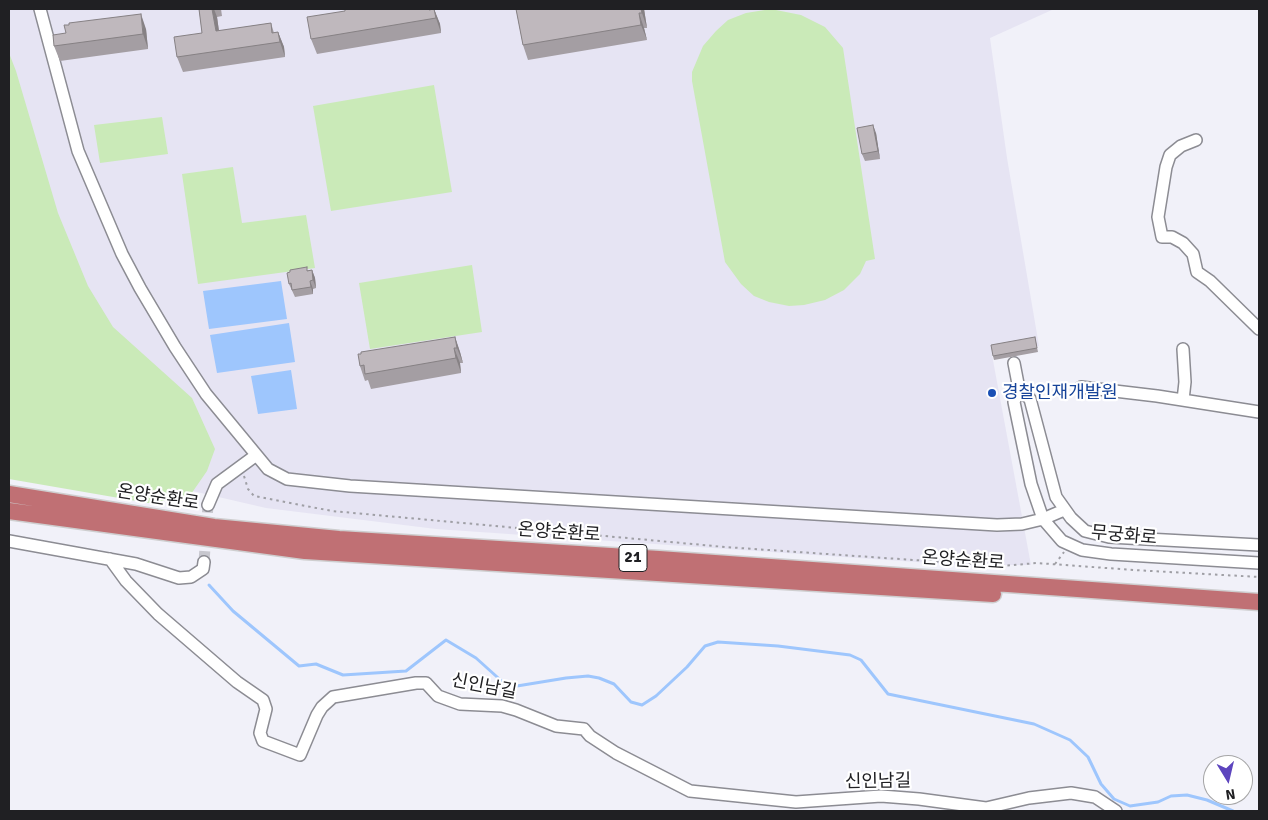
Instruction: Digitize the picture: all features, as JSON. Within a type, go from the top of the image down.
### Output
[{"type":"highway","name":"온양순환로","points":[[9,494],[214,527],[339,539],[669,560],[1259,602]]},
{"type":"highway","name":"온양순환로","points":[[9,512],[305,551],[764,578],[1259,613]]},
{"type":"street","points":[[40,9],[78,151],[122,254],[175,347],[206,394],[255,456],[268,469],[287,479],[350,486],[997,525],[1022,524],[1043,519],[1064,510]]},
{"type":"street","points":[[1196,140],[1181,146],[1170,155],[1158,217],[1162,237],[1172,237],[1183,243],[1193,254],[1197,272],[1210,281],[1259,329]]},
{"type":"street","points":[[1183,349],[1185,382],[1183,400]]},
{"type":"street","name":"무궁화로","points":[[1014,363],[1019,389],[1014,402],[1031,484],[1043,519],[1062,540],[1082,550],[1111,554],[1259,563]]},
{"type":"street","points":[[1081,387],[1259,412]]},
{"type":"street","name":"무궁화로","points":[[1019,389],[1030,399],[1056,497],[1064,510],[1085,531],[1109,537],[1259,545]]},
{"type":"street","points":[[208,505],[217,484],[255,456]]},
{"type":"street","points":[[9,541],[136,564],[179,578],[190,576],[203,569],[204,562]]},
{"type":"street","name":"신인남길","points":[[110,559],[126,581],[158,614],[237,682],[263,700],[266,709],[260,733],[263,741],[300,755],[317,715],[322,707],[333,697],[416,682],[426,683],[438,696],[460,704],[502,706],[556,726],[584,729],[590,736],[616,753],[690,791],[796,802],[881,796],[900,797],[986,808],[1029,798],[1071,793],[1095,797],[1116,811]]},
{"type":"path","points":[[237,469],[245,477],[248,489],[254,496],[332,511],[745,548],[1001,566],[1037,563],[1259,577]]},
{"type":"path","points":[[1056,564],[1069,544]]},
{"type":"shaded area","name":"경찰인재개발원","points":[[9,9],[1054,9],[990,38],[1007,158],[1039,346],[992,355],[1031,565],[960,565],[436,529],[266,508],[171,486],[76,314],[9,86]]},
{"type":"green space","points":[[771,9],[801,15],[825,27],[843,48],[875,259],[866,261],[860,274],[844,290],[825,300],[804,305],[789,306],[769,302],[754,296],[741,284],[725,262],[692,81],[692,72],[703,46],[728,20],[746,13]]},
{"type":"green space","points":[[9,53],[58,213],[88,286],[113,327],[192,398],[215,449],[207,471],[189,497],[148,503],[9,479]]},
{"type":"green space","points":[[434,85],[452,192],[331,211],[313,106]]},
{"type":"green space","points":[[162,117],[168,154],[100,163],[94,125]]},
{"type":"green space","points":[[233,167],[242,223],[306,215],[315,268],[198,284],[182,174]]},
{"type":"green space","points":[[472,265],[482,332],[370,349],[359,283]]},
{"type":"water","points":[[281,281],[287,319],[209,329],[203,291]]},
{"type":"water","points":[[289,323],[295,362],[217,373],[210,335]]},
{"type":"water","points":[[291,370],[297,409],[258,414],[251,376]]},
{"type":"building","points":[[199,9],[212,9],[216,31],[271,23],[272,33],[278,32],[280,42],[177,57],[174,37],[202,33]]},
{"type":"building","points":[[345,9],[434,9],[436,18],[311,39],[307,17],[345,11]]},
{"type":"building","points":[[516,9],[641,9],[642,13],[639,13],[641,25],[523,45]]},
{"type":"building","points":[[141,14],[143,34],[54,46],[53,35],[66,33],[64,25],[69,25],[69,23]]},
{"type":"building","points":[[873,125],[878,151],[862,154],[857,128]]},
{"type":"building","points":[[307,267],[307,271],[312,270],[313,280],[310,281],[311,287],[292,290],[287,273],[290,270]]},
{"type":"building","points":[[455,337],[457,348],[454,348],[456,358],[365,374],[364,365],[360,366],[358,354],[361,354],[361,352]]},
{"type":"building","points":[[1035,337],[1037,348],[993,356],[991,345]]},
{"type":"waterway","points":[[209,585],[233,611],[299,666],[316,664],[343,675],[406,671],[446,640],[476,658],[506,685],[517,686],[588,676],[614,684],[631,702],[642,705],[656,696],[687,667],[705,646],[718,642],[778,646],[850,655],[861,660],[888,694],[1034,724],[1070,740],[1088,757],[1101,784],[1114,799],[1130,806],[1158,802],[1171,796],[1187,795],[1207,800],[1233,811]]},
{"type":"tunnel","points":[[204,562],[208,505]]},
{"type":"place","name":"경찰인재개발원","points":[[992,393]]}]
